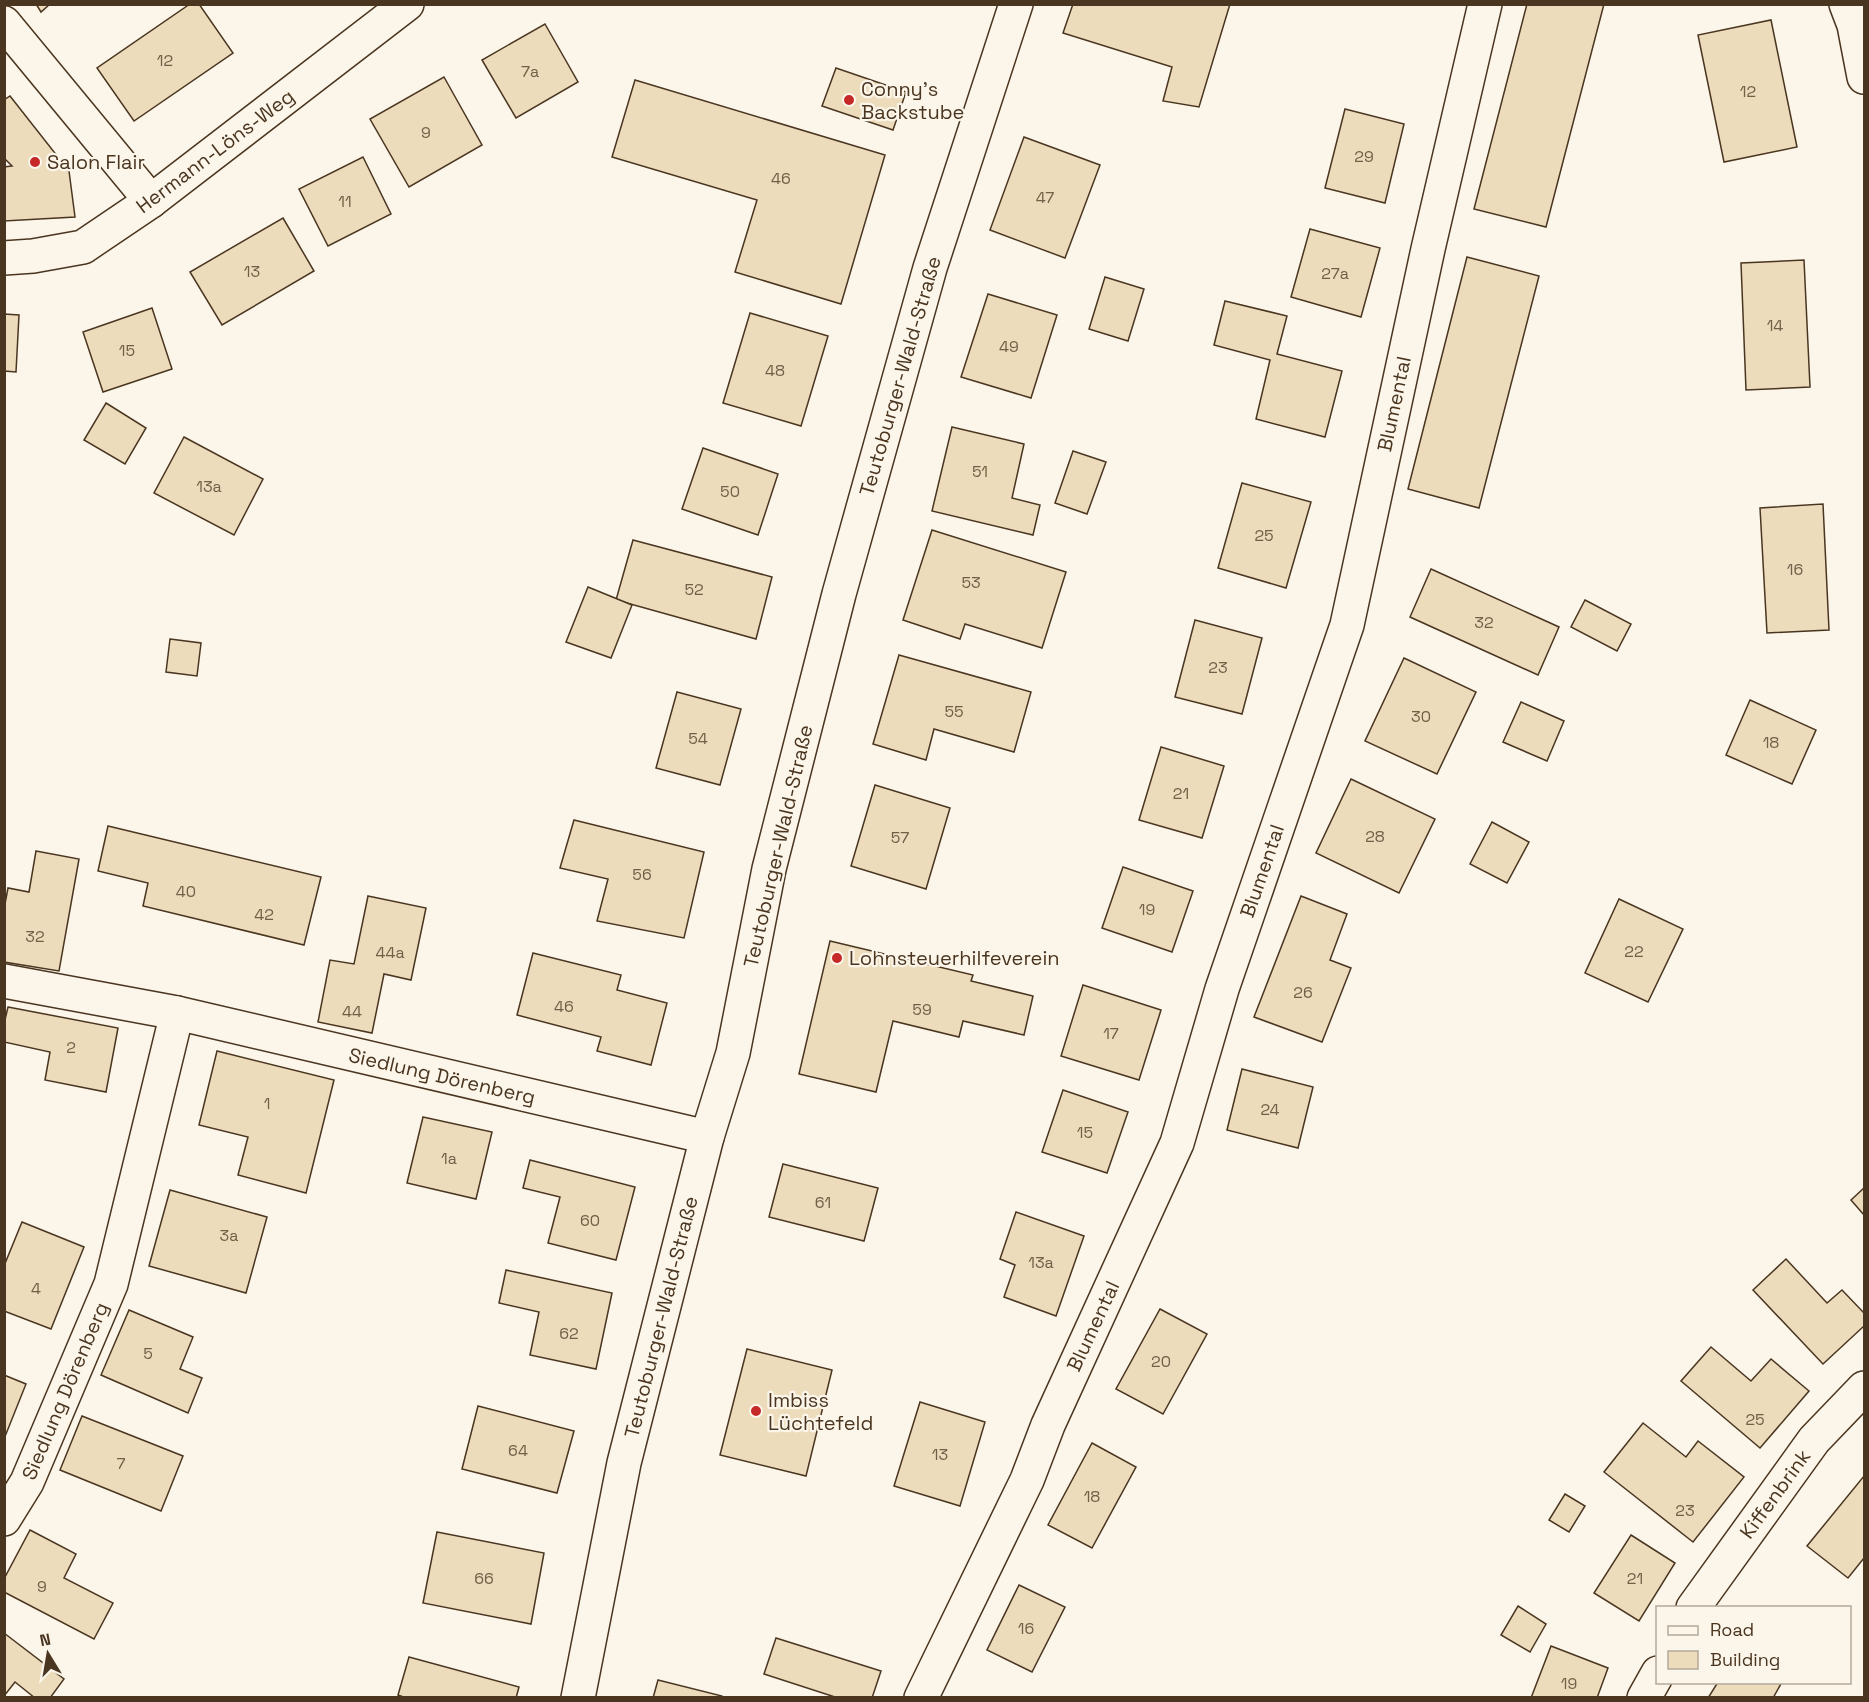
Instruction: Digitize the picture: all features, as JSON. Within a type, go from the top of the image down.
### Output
[{"type":"street","name":"Hermann-Löns-Weg","points":[[4,258],[82,247],[151,201],[407,4]]},
{"type":"street","name":"Teutoburger-Wald-Straße","points":[[578,1698],[624,1463],[707,1137],[733,1053],[769,868],[838,594],[930,268],[1016,4]]},
{"type":"street","name":"Blumental","points":[[921,1698],[1027,1480],[1048,1425],[1177,1143],[1222,989],[1347,625],[1425,260],[1485,4]]},
{"type":"street","points":[[1846,4],[1854,25],[1864,77]]},
{"type":"street","points":[[4,23],[151,201]]},
{"type":"street","name":"Siedlung Dörenberg","points":[[4,981],[177,1013],[707,1137]]},
{"type":"street","name":"Siedlung Dörenberg","points":[[4,1520],[27,1482],[111,1284],[177,1013]]},
{"type":"street","name":"Kiffenbrink","points":[[1694,1606],[1814,1440],[1864,1388]]},
{"type":"street","points":[[1644,1698],[1656,1677]]},
{"type":"building","points":[[36,4],[50,4],[41,12]]},
{"type":"building","points":[[190,4],[199,4],[233,53],[134,121],[97,68]]},
{"type":"building","points":[[1073,4],[1230,4],[1199,107],[1163,101],[1172,67],[1063,33]]},
{"type":"building","points":[[1527,4],[1604,4],[1546,227],[1474,209]]},
{"type":"building","points":[[1771,20],[1797,147],[1724,162],[1698,35]]},
{"type":"building","points":[[545,24],[578,82],[516,118],[482,60]]},
{"type":"building","points":[[836,68],[906,92],[893,130],[822,106]]},
{"type":"building","points":[[444,77],[482,145],[409,187],[370,119]]},
{"type":"building","points":[[635,80],[885,155],[841,304],[735,272],[757,200],[612,157]]},
{"type":"building","name":"Salon Flair","points":[[10,96],[69,171],[75,217],[4,221],[4,167],[12,166],[4,158],[4,100]]},
{"type":"building","points":[[1345,109],[1404,124],[1385,203],[1325,188]]},
{"type":"building","points":[[1024,137],[1100,165],[1065,258],[990,230]]},
{"type":"building","points":[[363,157],[391,214],[328,246],[299,189]]},
{"type":"building","points":[[283,218],[314,271],[222,325],[190,272]]},
{"type":"building","points":[[1310,229],[1380,248],[1361,317],[1291,297]]},
{"type":"building","points":[[1467,257],[1539,276],[1479,508],[1408,489]]},
{"type":"building","points":[[1804,260],[1810,387],[1746,390],[1741,263]]},
{"type":"building","points":[[1105,277],[1144,289],[1128,341],[1089,329]]},
{"type":"building","points":[[988,294],[1057,315],[1031,398],[961,377]]},
{"type":"building","points":[[1225,301],[1287,316],[1277,354],[1342,371],[1325,437],[1256,419],[1270,360],[1214,345]]},
{"type":"building","points":[[152,308],[172,369],[103,392],[83,332]]},
{"type":"building","points":[[750,313],[828,336],[801,426],[723,403]]},
{"type":"building","points":[[4,314],[19,315],[16,372],[4,371]]},
{"type":"building","points":[[106,403],[146,428],[125,464],[84,440]]},
{"type":"building","points":[[952,427],[1024,444],[1012,498],[1040,505],[1033,535],[932,511]]},
{"type":"building","points":[[184,437],[263,479],[234,535],[154,493]]},
{"type":"building","points":[[703,448],[778,474],[758,535],[682,509]]},
{"type":"building","points":[[1073,451],[1106,462],[1087,514],[1055,503]]},
{"type":"building","points":[[1242,483],[1311,502],[1286,588],[1218,568]]},
{"type":"building","points":[[1823,504],[1829,630],[1767,633],[1760,508]]},
{"type":"building","points":[[932,530],[1066,572],[1042,648],[965,624],[960,639],[903,620]]},
{"type":"building","points":[[633,540],[772,577],[756,639],[616,600]]},
{"type":"building","points":[[1431,569],[1559,627],[1538,675],[1410,617]]},
{"type":"building","points":[[588,587],[632,605],[611,658],[566,642]]},
{"type":"building","points":[[1585,600],[1631,624],[1617,651],[1571,627]]},
{"type":"building","points":[[1195,620],[1262,638],[1242,714],[1175,697]]},
{"type":"building","points":[[170,639],[201,643],[197,676],[166,672]]},
{"type":"building","points":[[899,655],[1031,692],[1014,752],[934,729],[926,760],[873,744]]},
{"type":"building","points":[[1404,658],[1476,692],[1437,774],[1365,741]]},
{"type":"building","points":[[677,692],[741,709],[720,785],[656,768]]},
{"type":"building","points":[[1750,700],[1816,730],[1792,784],[1726,755]]},
{"type":"building","points":[[1521,702],[1564,721],[1547,761],[1503,742]]},
{"type":"building","points":[[1161,747],[1224,766],[1202,838],[1139,820]]},
{"type":"building","points":[[1351,779],[1435,819],[1399,893],[1316,853]]},
{"type":"building","points":[[875,785],[950,808],[926,889],[851,866]]},
{"type":"building","points":[[574,820],[704,852],[684,938],[597,921],[608,879],[560,868]]},
{"type":"building","points":[[1492,822],[1529,842],[1507,883],[1470,864]]},
{"type":"building","points":[[108,826],[321,877],[304,945],[143,906],[148,883],[98,871]]},
{"type":"building","points":[[36,851],[79,859],[59,971],[4,962],[4,909],[8,888],[29,892]]},
{"type":"building","points":[[1123,867],[1193,891],[1172,952],[1102,928]]},
{"type":"building","points":[[368,896],[426,908],[411,980],[384,974],[372,1033],[318,1022],[330,960],[354,964]]},
{"type":"building","points":[[1301,896],[1347,914],[1330,960],[1351,968],[1322,1042],[1254,1017]]},
{"type":"building","points":[[1619,899],[1683,929],[1648,1002],[1585,973]]},
{"type":"building","points":[[830,941],[973,975],[971,981],[1033,996],[1024,1035],[963,1021],[959,1037],[893,1021],[876,1092],[799,1074]]},
{"type":"building","points":[[533,953],[621,975],[617,990],[667,1003],[651,1065],[597,1051],[601,1037],[517,1015]]},
{"type":"building","points":[[1083,985],[1161,1010],[1139,1080],[1061,1056]]},
{"type":"building","points":[[8,1007],[118,1028],[106,1092],[45,1080],[50,1052],[4,1042],[4,1024]]},
{"type":"building","points":[[217,1051],[334,1080],[306,1193],[238,1175],[248,1137],[199,1125]]},
{"type":"building","points":[[1242,1069],[1313,1087],[1298,1148],[1227,1130]]},
{"type":"building","points":[[1063,1090],[1128,1112],[1107,1173],[1042,1152]]},
{"type":"building","points":[[423,1117],[492,1132],[476,1199],[407,1183]]},
{"type":"building","points":[[530,1160],[635,1187],[616,1260],[548,1243],[560,1197],[523,1188]]},
{"type":"building","points":[[783,1164],[878,1188],[864,1241],[769,1217]]},
{"type":"building","points":[[1864,1188],[1864,1215],[1851,1200]]},
{"type":"building","points":[[170,1190],[267,1217],[246,1293],[149,1266]]},
{"type":"building","points":[[1016,1212],[1084,1236],[1056,1316],[1004,1297],[1015,1265],[1000,1259]]},
{"type":"building","points":[[22,1222],[84,1247],[51,1329],[4,1311],[4,1266]]},
{"type":"building","points":[[1786,1259],[1827,1303],[1842,1290],[1864,1313],[1864,1326],[1823,1364],[1753,1290]]},
{"type":"building","points":[[506,1270],[612,1293],[596,1369],[530,1355],[539,1312],[499,1303]]},
{"type":"building","points":[[1160,1309],[1207,1334],[1163,1414],[1116,1389]]},
{"type":"building","points":[[129,1310],[193,1337],[180,1369],[202,1378],[188,1413],[101,1375]]},
{"type":"building","points":[[1711,1347],[1751,1381],[1771,1359],[1809,1391],[1760,1448],[1681,1381]]},
{"type":"building","points":[[747,1349],[832,1370],[806,1476],[720,1455]]},
{"type":"building","points":[[4,1375],[26,1384],[4,1439]]},
{"type":"building","points":[[920,1402],[985,1422],[960,1506],[894,1486]]},
{"type":"building","points":[[478,1406],[574,1431],[557,1493],[462,1469]]},
{"type":"building","points":[[82,1416],[183,1456],[161,1511],[60,1470]]},
{"type":"building","points":[[1643,1423],[1686,1457],[1698,1441],[1744,1477],[1693,1542],[1604,1472]]},
{"type":"building","points":[[1092,1443],[1136,1467],[1092,1548],[1048,1525]]},
{"type":"building","points":[[1864,1476],[1864,1558],[1848,1578],[1807,1546]]},
{"type":"building","points":[[1565,1494],[1585,1506],[1569,1532],[1549,1520]]},
{"type":"building","points":[[30,1530],[76,1554],[64,1578],[113,1603],[94,1639],[4,1592],[4,1579]]},
{"type":"building","points":[[437,1532],[544,1553],[531,1624],[423,1603]]},
{"type":"building","points":[[1631,1535],[1675,1563],[1639,1621],[1594,1593]]},
{"type":"building","points":[[1019,1585],[1065,1607],[1032,1672],[987,1650]]},
{"type":"building","points":[[1518,1606],[1546,1624],[1530,1652],[1501,1635]]},
{"type":"building","points":[[4,1633],[64,1679],[50,1698],[35,1698],[15,1682],[4,1696]]},
{"type":"building","points":[[776,1638],[881,1671],[872,1698],[838,1698],[764,1674]]},
{"type":"building","points":[[1551,1646],[1608,1668],[1597,1698],[1531,1698]]},
{"type":"building","points":[[409,1657],[519,1687],[516,1698],[406,1698],[398,1695]]},
{"type":"building","points":[[658,1680],[722,1696],[722,1698],[653,1698]]},
{"type":"building","points":[[1717,1684],[1781,1684],[1773,1698],[1708,1698]]},
{"type":"place","name":"Conny's Backstube","points":[[849,100]]},
{"type":"place","name":"Salon Flair","points":[[35,162]]},
{"type":"place","name":"Lohnsteuerhilfeverein","points":[[837,958]]},
{"type":"place","name":"Imbiss Lüchtefeld","points":[[756,1411]]}]
